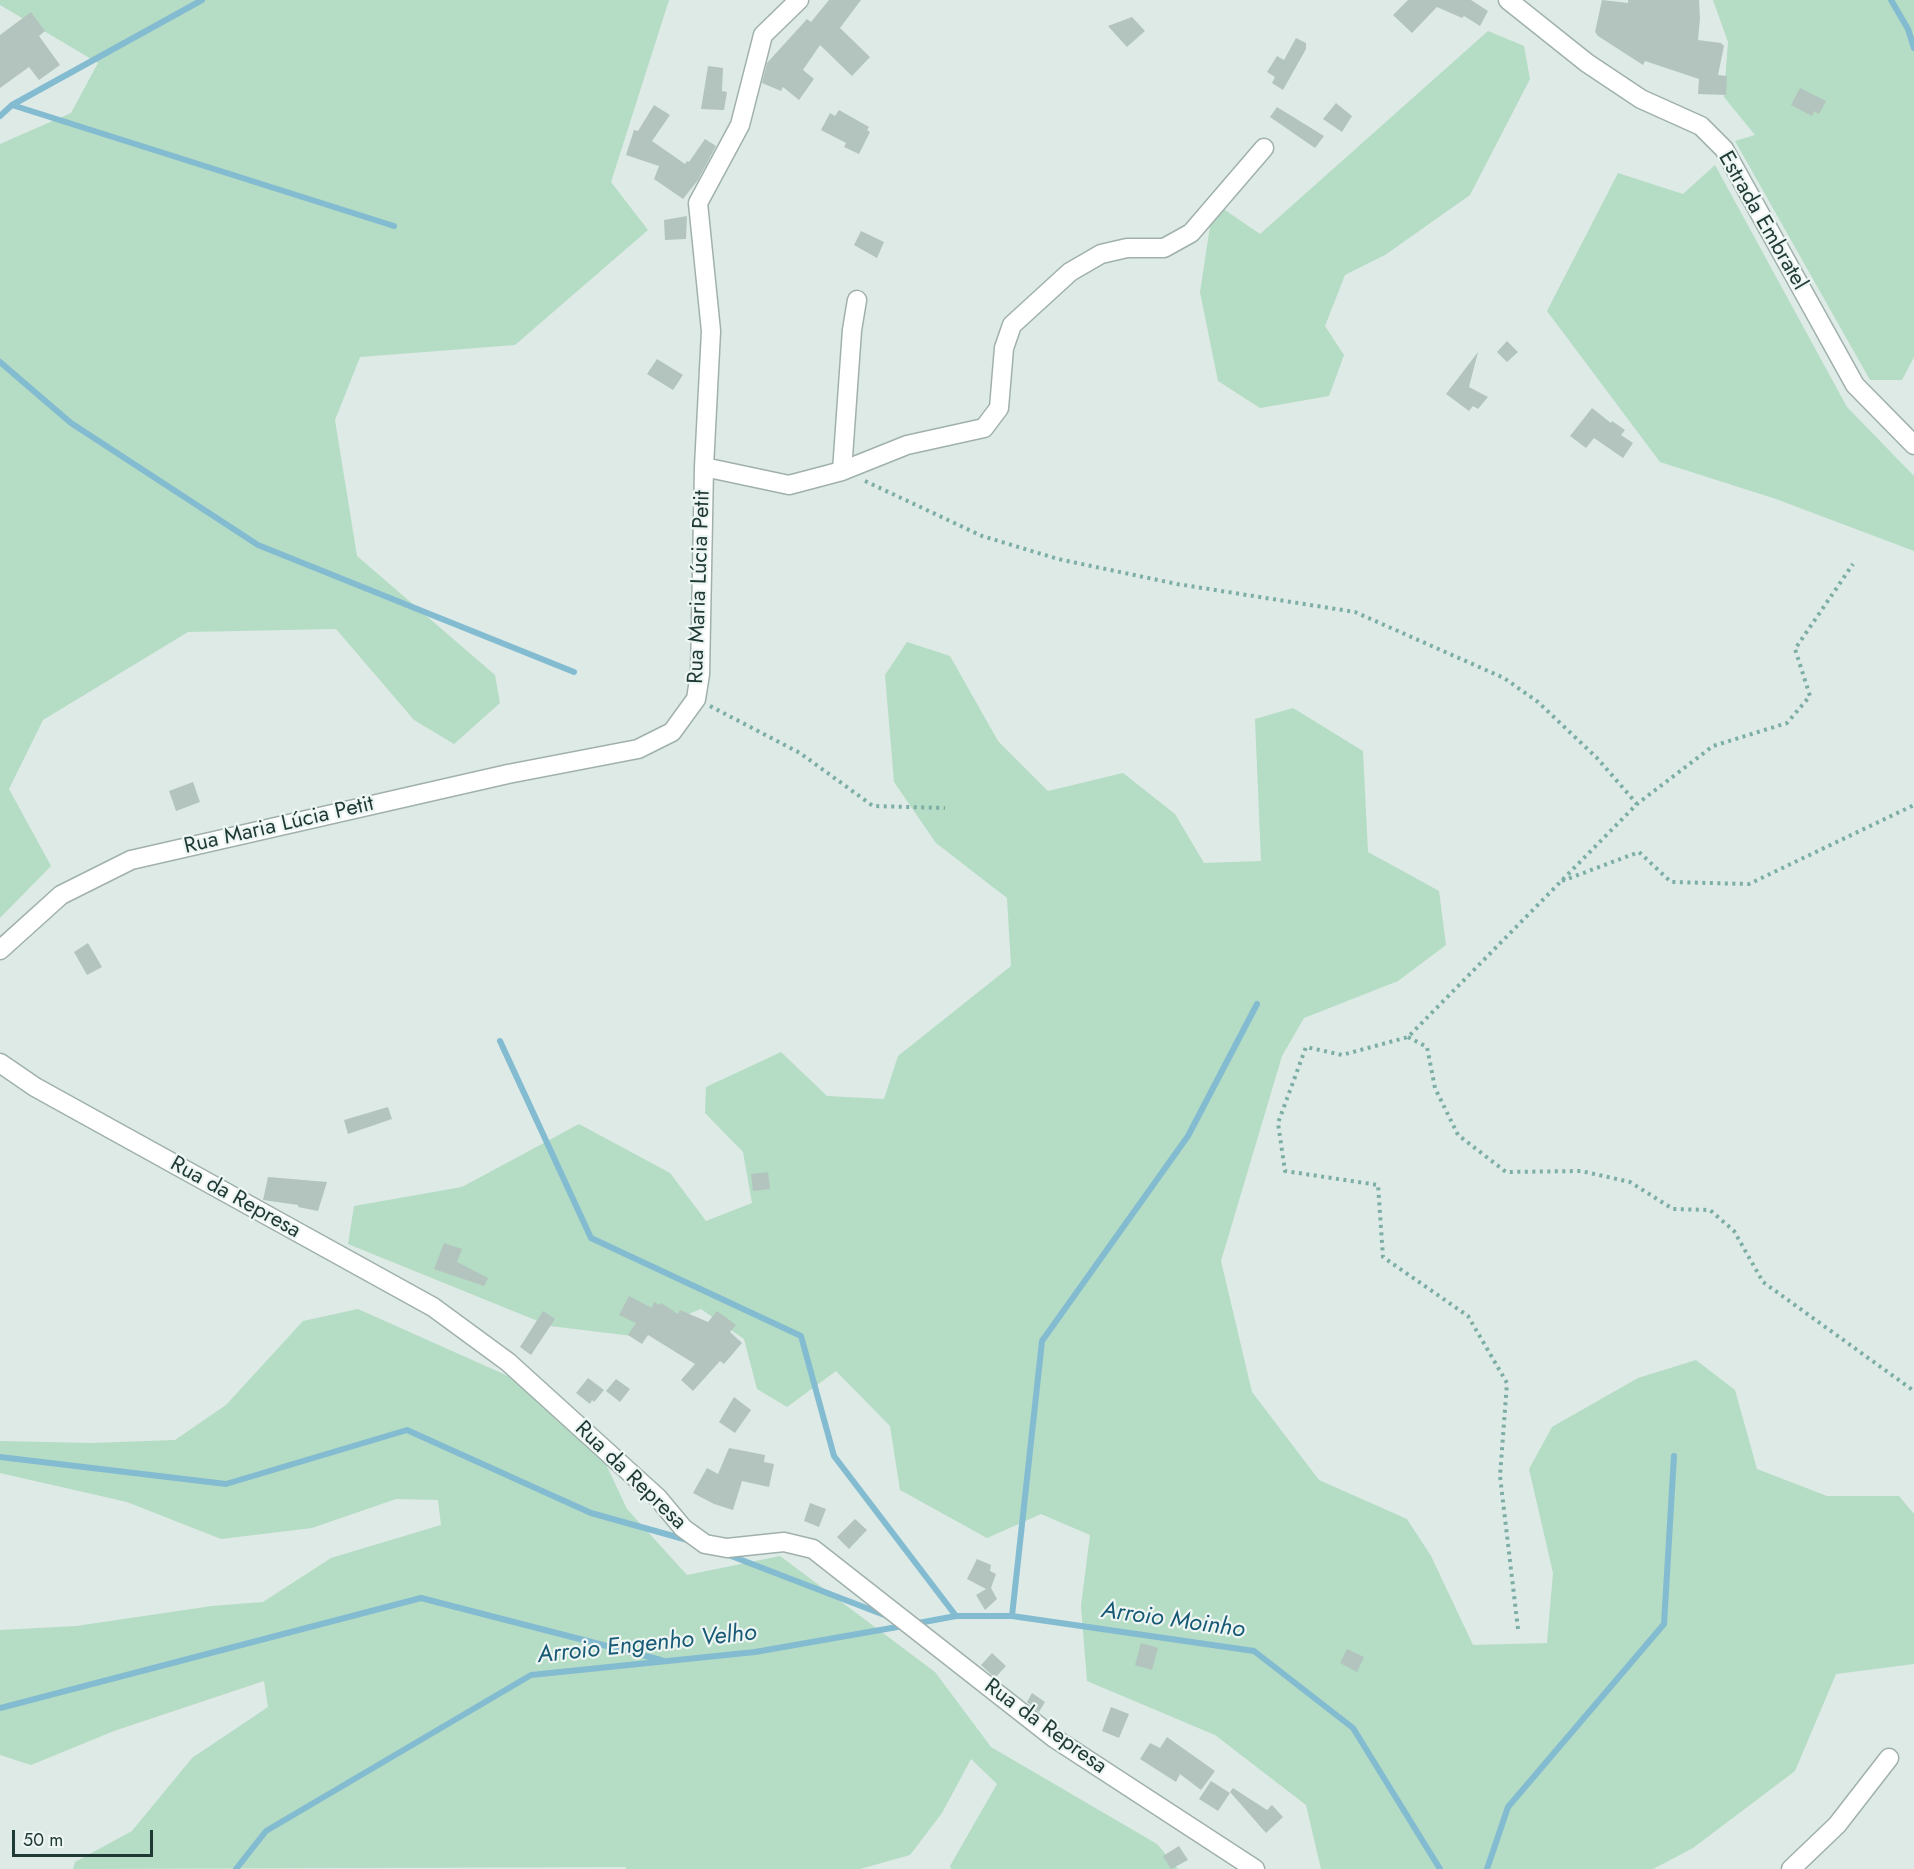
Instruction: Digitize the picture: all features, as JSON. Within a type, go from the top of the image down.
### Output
[{"type":"street","name":"Rua Maria Lúcia Petit","points":[[0,950],[61,895],[131,860],[508,774],[638,749],[672,732],[696,699],[700,674],[704,467],[711,331],[698,203],[740,125],[763,35],[800,0]]},
{"type":"street","name":"Estrada Embratel","points":[[1508,0],[1587,63],[1641,99],[1701,126],[1724,149],[1855,385],[1914,445]]},
{"type":"street","points":[[704,467],[789,485],[842,471],[907,445],[984,428],[999,408],[1004,348],[1012,325],[1070,272],[1101,254],[1128,248],[1164,248],[1191,233],[1264,148]]},
{"type":"street","points":[[842,471],[852,330],[857,300]]},
{"type":"street","name":"Rua da Represa","points":[[0,1063],[35,1087],[433,1307],[508,1362],[658,1498],[683,1528],[705,1544],[727,1548],[784,1542],[813,1549],[1054,1738],[1255,1869]]},
{"type":"street","points":[[1791,1869],[1837,1825],[1889,1758]]},
{"type":"path","points":[[842,471],[894,492],[982,536],[1058,559],[1177,584],[1355,612],[1512,684],[1538,702],[1597,758],[1637,804]]},
{"type":"path","points":[[1518,1629],[1500,1476],[1507,1383],[1468,1316],[1383,1257],[1378,1185],[1285,1171],[1278,1123],[1306,1047],[1341,1055],[1408,1037],[1637,804],[1713,746],[1786,723],[1810,696],[1796,649],[1853,564]]},
{"type":"path","points":[[696,699],[800,753],[873,806],[945,808]]},
{"type":"path","points":[[1561,881],[1639,852],[1671,882],[1749,884],[1914,806]]},
{"type":"path","points":[[1408,1037],[1427,1047],[1435,1089],[1458,1135],[1506,1172],[1581,1171],[1630,1182],[1673,1209],[1710,1210],[1734,1230],[1763,1282],[1914,1391]]},
{"type":"green space","points":[[0,0],[669,0],[611,182],[648,230],[515,345],[360,357],[335,420],[357,556],[495,675],[500,703],[454,744],[414,720],[336,629],[188,632],[43,720],[9,789],[51,866],[0,918],[0,144],[71,113],[98,63],[0,5]]},
{"type":"green space","points":[[1713,0],[1914,0],[1914,357],[1902,380],[1870,380],[1735,141],[1755,135],[1724,97],[1728,42]]},
{"type":"green space","points":[[1488,31],[1524,46],[1530,79],[1470,195],[1385,255],[1345,275],[1325,326],[1344,355],[1329,396],[1260,408],[1218,381],[1200,292],[1211,220],[1222,208],[1260,234]]},
{"type":"green space","points":[[1715,165],[1847,407],[1914,476],[1914,551],[1776,499],[1660,462],[1547,311],[1618,173],[1683,194]]},
{"type":"green space","points":[[907,642],[950,656],[998,741],[1048,791],[1123,773],[1175,814],[1204,863],[1261,861],[1255,719],[1293,708],[1363,751],[1368,852],[1439,891],[1446,945],[1398,981],[1304,1018],[1282,1056],[1221,1261],[1252,1392],[1319,1480],[1407,1519],[1431,1556],[1473,1645],[1547,1643],[1553,1573],[1529,1469],[1552,1427],[1638,1378],[1696,1360],[1735,1390],[1757,1469],[1827,1496],[1899,1496],[1914,1514],[1914,1664],[1836,1674],[1795,1771],[1693,1848],[1653,1869],[1321,1869],[1306,1805],[1215,1735],[1087,1681],[1081,1606],[1090,1535],[1041,1514],[987,1538],[900,1490],[890,1426],[836,1371],[787,1407],[757,1389],[744,1339],[701,1309],[633,1336],[550,1326],[348,1244],[354,1206],[462,1187],[579,1124],[670,1173],[706,1221],[752,1203],[743,1152],[705,1113],[706,1087],[781,1052],[827,1096],[884,1099],[898,1056],[1011,966],[1007,898],[936,843],[894,782],[885,675]]},
{"type":"green space","points":[[358,1309],[517,1380],[595,1441],[627,1509],[687,1575],[780,1556],[935,1672],[991,1747],[1157,1844],[1178,1869],[951,1869],[950,1866],[997,1784],[971,1759],[942,1813],[910,1855],[860,1869],[627,1869],[625,1867],[73,1869],[75,1862],[132,1831],[192,1758],[268,1707],[264,1681],[114,1731],[31,1765],[0,1755],[0,1630],[76,1626],[212,1606],[263,1602],[331,1558],[441,1525],[438,1500],[396,1499],[312,1528],[221,1539],[127,1502],[0,1473],[0,1441],[92,1443],[175,1440],[226,1405],[303,1321]]},
{"type":"building","points":[[829,0],[861,0],[840,28],[870,57],[852,76],[820,45],[803,70],[814,79],[799,100],[783,87],[781,91],[762,83],[767,63],[807,19],[811,22]]},
{"type":"building","points":[[1408,0],[1471,0],[1488,11],[1480,26],[1464,16],[1462,18],[1437,7],[1412,33],[1393,15]]},
{"type":"building","points":[[1602,0],[1628,3],[1628,0],[1699,0],[1698,40],[1721,43],[1724,46],[1718,75],[1727,76],[1726,95],[1698,94],[1699,79],[1645,61],[1643,65],[1598,36],[1595,32]]},
{"type":"building","points":[[31,12],[45,31],[39,36],[60,65],[39,80],[29,67],[0,88],[0,35]]},
{"type":"building","points":[[1132,17],[1145,31],[1127,47],[1108,26]]},
{"type":"building","points":[[1296,38],[1306,43],[1306,49],[1283,90],[1272,83],[1275,77],[1267,72],[1277,56],[1284,60]]},
{"type":"building","points":[[708,66],[723,68],[722,91],[727,92],[724,110],[701,109]]},
{"type":"building","points":[[1800,88],[1826,101],[1819,114],[1814,111],[1812,116],[1791,105]]},
{"type":"building","points":[[1336,103],[1352,116],[1342,132],[1323,119]]},
{"type":"building","points":[[654,105],[670,115],[652,141],[685,164],[689,162],[705,139],[716,146],[698,180],[683,199],[654,179],[659,166],[626,155],[634,130],[638,131]]},
{"type":"building","points":[[1277,107],[1324,136],[1315,148],[1270,117]]},
{"type":"building","points":[[839,110],[869,127],[867,130],[870,132],[859,154],[844,147],[846,143],[821,130],[830,113],[835,116]]},
{"type":"building","points":[[687,216],[686,239],[665,240],[664,220]]},
{"type":"building","points":[[861,231],[884,242],[877,258],[854,245]]},
{"type":"building","points":[[1507,341],[1518,352],[1507,362],[1497,352]]},
{"type":"building","points":[[1478,352],[1469,387],[1488,397],[1478,409],[1473,406],[1469,411],[1446,394]]},
{"type":"building","points":[[657,359],[683,375],[673,390],[647,374]]},
{"type":"building","points":[[1592,408],[1611,423],[1612,421],[1625,430],[1621,435],[1633,443],[1623,458],[1594,438],[1586,448],[1570,436]]},
{"type":"building","points":[[193,782],[200,802],[176,811],[169,791]]},
{"type":"building","points":[[88,943],[102,967],[87,975],[74,952]]},
{"type":"building","points":[[388,1107],[392,1119],[348,1134],[344,1120]]},
{"type":"building","points":[[768,1172],[770,1189],[753,1191],[751,1174]]},
{"type":"building","points":[[268,1177],[327,1182],[318,1211],[298,1207],[298,1205],[263,1200]]},
{"type":"building","points":[[444,1243],[462,1249],[457,1262],[488,1278],[484,1286],[434,1269]]},
{"type":"building","points":[[629,1296],[652,1308],[654,1302],[660,1305],[661,1303],[678,1314],[680,1310],[708,1322],[717,1311],[736,1325],[730,1332],[742,1343],[724,1364],[720,1361],[693,1391],[681,1380],[695,1364],[648,1335],[642,1344],[628,1335],[636,1323],[619,1315]]},
{"type":"building","points":[[543,1311],[555,1319],[531,1355],[520,1347]]},
{"type":"building","points":[[588,1378],[604,1390],[590,1404],[576,1393]]},
{"type":"building","points":[[616,1379],[630,1389],[620,1402],[606,1391]]},
{"type":"building","points":[[734,1397],[751,1410],[735,1433],[719,1422]]},
{"type":"building","points":[[729,1448],[765,1455],[764,1462],[774,1464],[769,1487],[742,1481],[733,1510],[714,1504],[693,1493],[707,1468],[718,1474]]},
{"type":"building","points":[[810,1503],[826,1509],[819,1527],[804,1521]]},
{"type":"building","points":[[855,1519],[867,1530],[849,1549],[837,1537]]},
{"type":"building","points":[[977,1559],[991,1565],[990,1571],[996,1574],[991,1588],[997,1599],[985,1610],[976,1595],[986,1589],[967,1579]]},
{"type":"building","points":[[1141,1643],[1158,1648],[1152,1670],[1135,1665]]},
{"type":"building","points":[[1347,1649],[1364,1657],[1357,1672],[1340,1663]]},
{"type":"building","points":[[992,1653],[1006,1666],[995,1678],[981,1665]]},
{"type":"building","points":[[1032,1693],[1045,1702],[1039,1712],[1027,1702]]},
{"type":"building","points":[[1111,1707],[1129,1714],[1119,1738],[1102,1731]]},
{"type":"building","points":[[1167,1737],[1215,1771],[1201,1790],[1180,1774],[1176,1782],[1140,1759],[1150,1743],[1160,1748]]},
{"type":"building","points":[[1211,1781],[1230,1793],[1218,1811],[1199,1799]]},
{"type":"building","points":[[1233,1788],[1267,1810],[1272,1805],[1283,1817],[1266,1833],[1230,1792]]},
{"type":"building","points":[[1179,1846],[1188,1860],[1171,1869],[1163,1856]]},
{"type":"waterway","points":[[0,116],[12,105],[202,0]]},
{"type":"waterway","points":[[1891,0],[1908,29],[1914,48]]},
{"type":"waterway","points":[[12,105],[394,226]]},
{"type":"waterway","points":[[0,362],[71,423],[258,545],[574,672]]},
{"type":"waterway","points":[[1012,1616],[1042,1341],[1188,1136],[1257,1004]]},
{"type":"waterway","points":[[500,1041],[591,1238],[801,1336],[834,1456],[956,1616]]},
{"type":"waterway","points":[[0,1457],[226,1484],[407,1430],[591,1513],[691,1541]]},
{"type":"waterway","points":[[1487,1869],[1508,1807],[1664,1624],[1674,1456]]},
{"type":"waterway","points":[[726,1554],[887,1616]]},
{"type":"waterway","points":[[0,1708],[421,1598],[661,1660]]},
{"type":"waterway","name":"Arroio Moinho","points":[[913,1624],[956,1616],[1012,1616],[1254,1651],[1353,1728],[1440,1869]]},
{"type":"waterway","name":"Arroio Engenho Velho","points":[[236,1869],[266,1831],[531,1675],[755,1652],[903,1626]]}]
